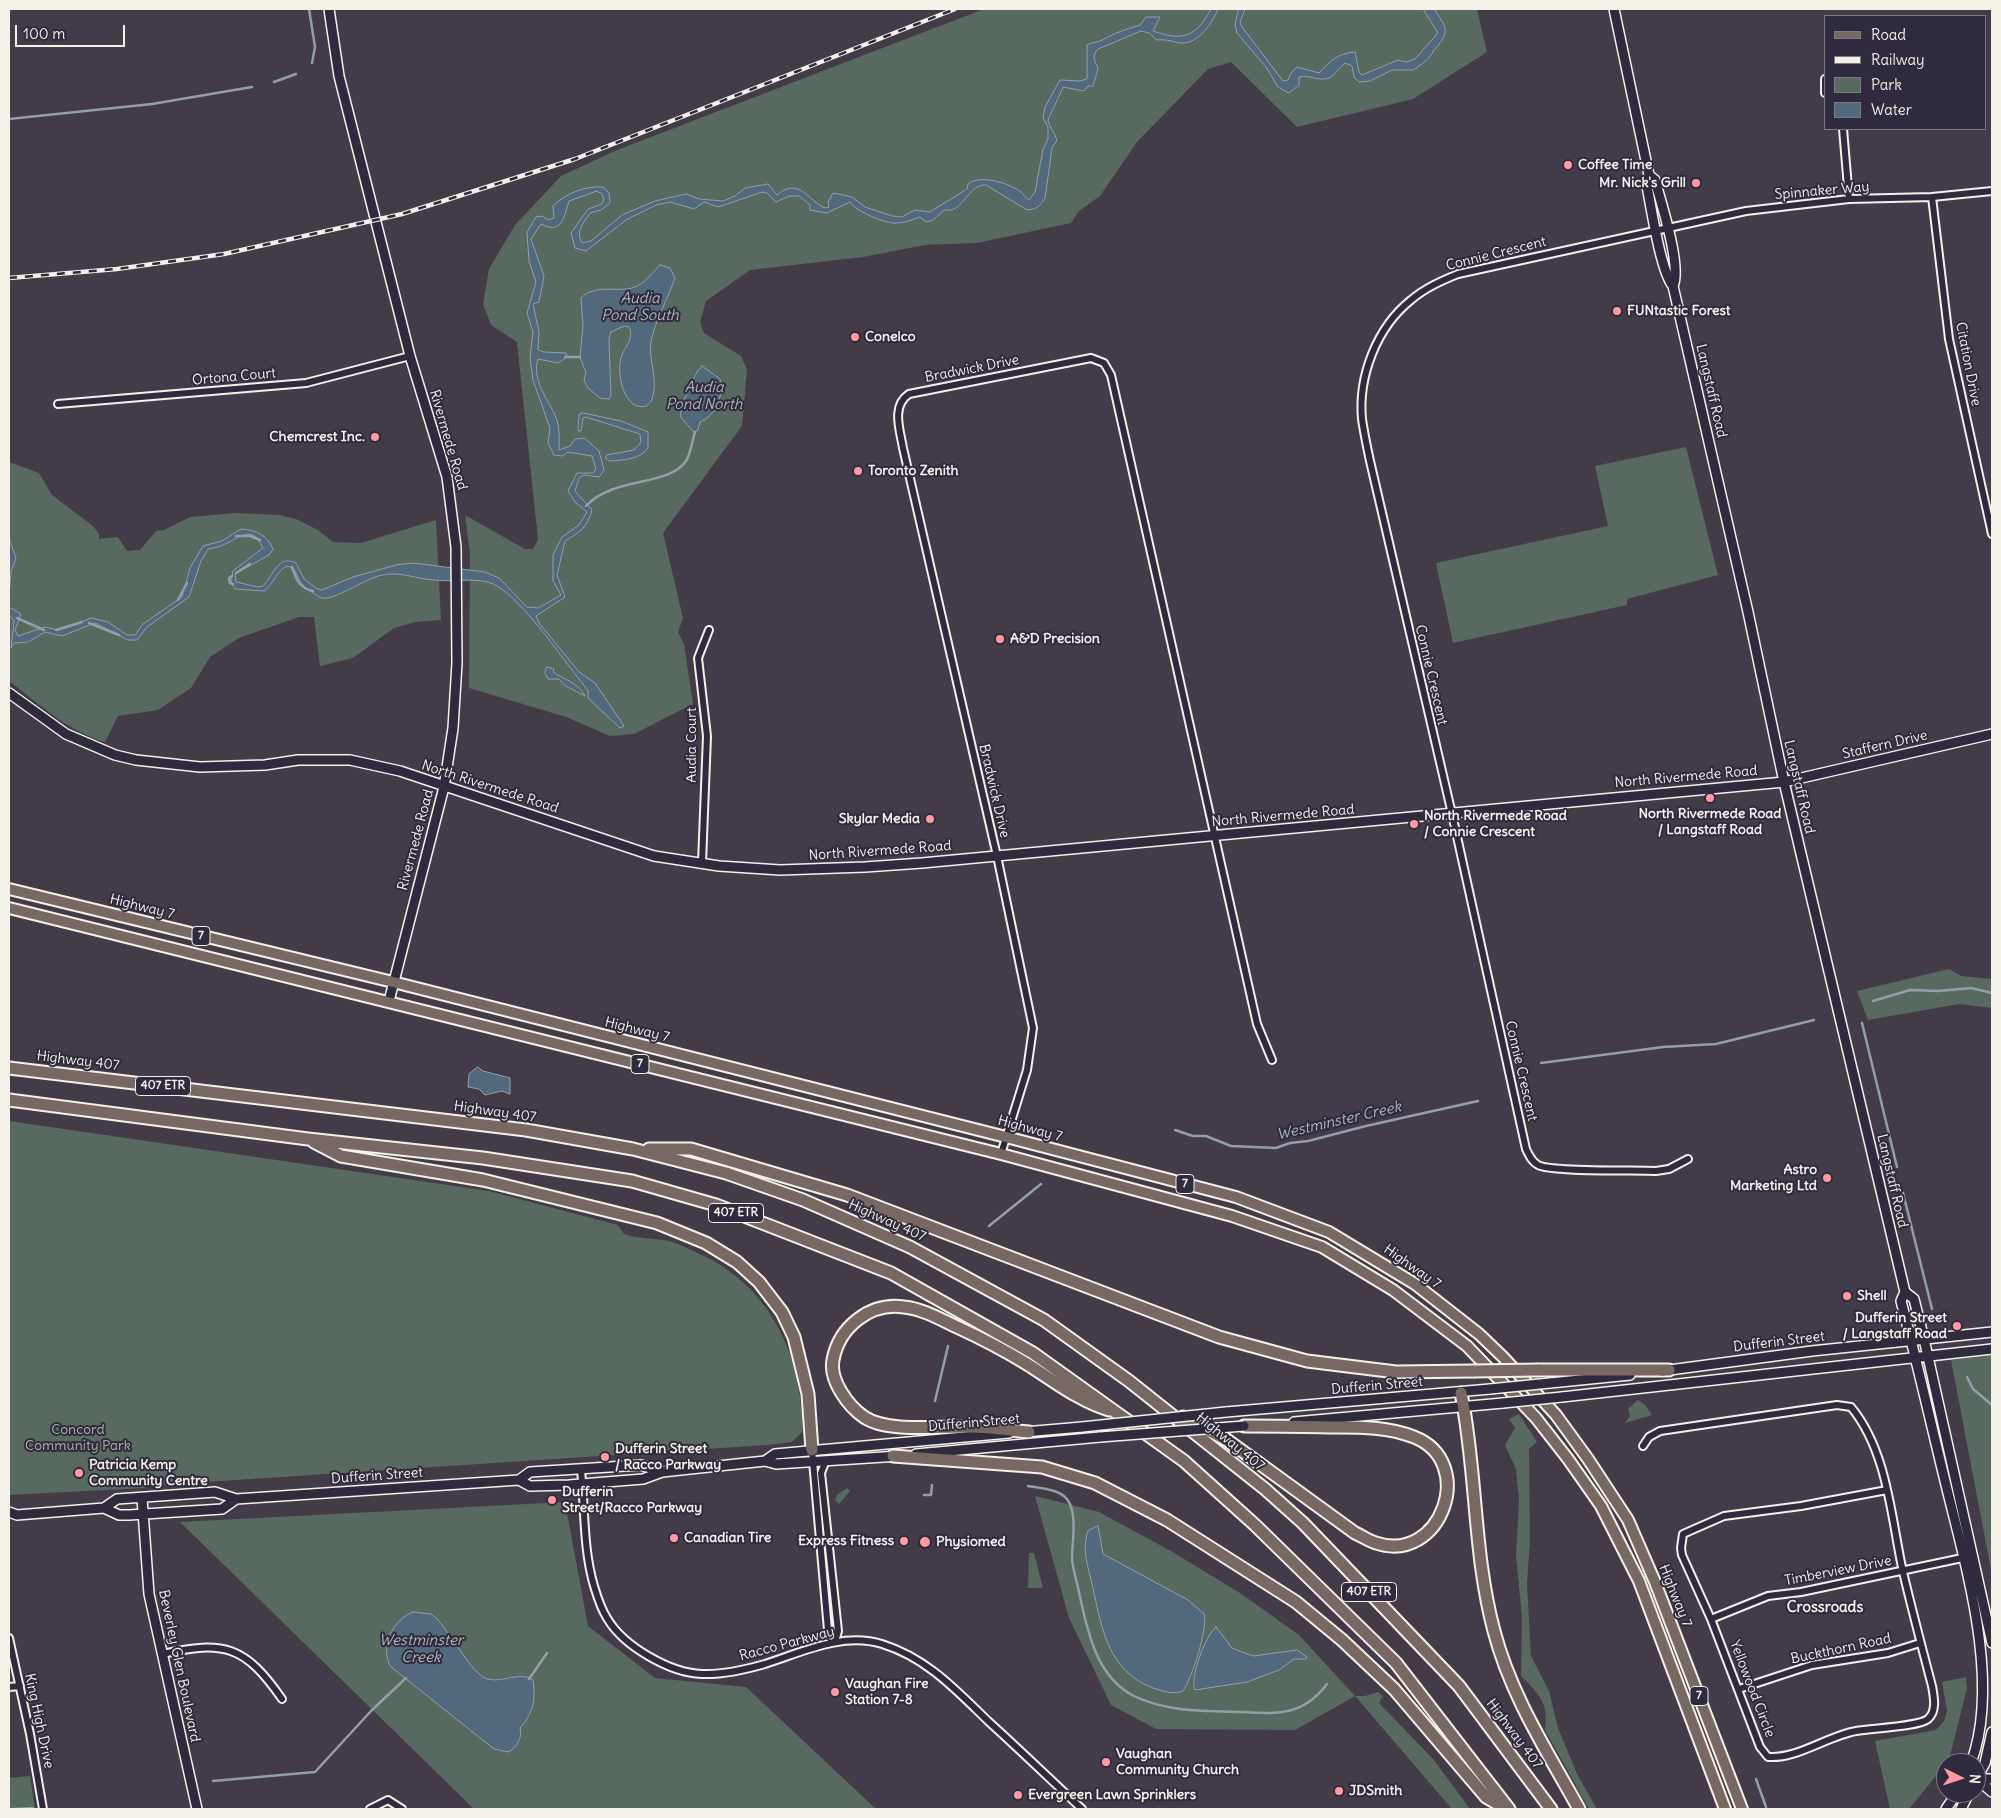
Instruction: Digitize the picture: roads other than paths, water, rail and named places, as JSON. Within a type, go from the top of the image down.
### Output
[{"type":"highway","name":"Highway 407","points":[[9,1068],[526,1130],[633,1150],[726,1173],[803,1200],[910,1247],[1044,1320],[1157,1403],[1265,1489],[1302,1523],[1459,1686],[1551,1809]]},
{"type":"highway","name":"407 ETR","points":[[9,1100],[308,1139],[483,1158],[632,1181],[716,1206],[892,1273],[1033,1353],[1120,1413],[1184,1461],[1255,1525],[1396,1663],[1508,1809]]},
{"type":"highway","points":[[308,1139],[341,1156],[484,1180],[657,1223],[706,1243],[736,1262],[759,1282],[782,1312],[794,1337],[808,1394],[812,1455]]},
{"type":"highway","points":[[633,1150],[691,1149],[839,1192],[1219,1336],[1308,1361],[1396,1372],[1669,1370]]},
{"type":"highway","points":[[1029,1432],[970,1427],[892,1425],[864,1417],[849,1404],[835,1380],[832,1361],[840,1339],[853,1322],[878,1308],[904,1306],[944,1320],[997,1347],[1089,1404],[1120,1413]]},
{"type":"highway","points":[[1461,1393],[1482,1568],[1494,1631],[1526,1716],[1578,1809]]},
{"type":"highway","points":[[1157,1403],[1227,1440],[1355,1533],[1377,1544],[1398,1546],[1421,1539],[1442,1516],[1448,1492],[1446,1472],[1436,1453],[1417,1438],[1402,1432],[1369,1428],[1244,1426]]},
{"type":"highway","points":[[893,1456],[1042,1467],[1094,1483],[1167,1520],[1296,1602],[1342,1640],[1394,1689],[1486,1797],[1508,1809]]},
{"type":"main road","name":"Rivermede Road","points":[[329,9],[339,76],[410,356],[447,477],[455,523],[456,691],[453,728],[444,787],[389,1001]]},
{"type":"main road","name":"Langstaff Road","points":[[1614,9],[1649,175],[1655,180],[1668,228],[1676,278],[1673,286]]},
{"type":"main road","name":"Langstaff Road","points":[[1649,175],[1646,181],[1656,231],[1668,280],[1673,286],[1748,612],[1784,782],[1905,1292],[1901,1301],[1992,1643]]},
{"type":"main road","name":"North Rivermede Road","points":[[9,693],[66,734],[85,744],[129,759],[200,767],[265,765],[298,760],[350,760],[391,769],[654,856],[776,870],[816,869],[997,856],[1215,837],[1784,782]]},
{"type":"main road","name":"Staffern Drive","points":[[1784,782],[1992,734]]},
{"type":"main road","name":"Highway 7","points":[[9,889],[393,982],[1006,1137],[1236,1197],[1329,1232],[1415,1284],[1479,1334],[1503,1357],[1556,1415],[1628,1520],[1655,1582],[1742,1809]]},
{"type":"main road","name":"Highway 7","points":[[9,908],[1001,1154],[1232,1216],[1322,1247],[1393,1290],[1468,1346],[1536,1418],[1601,1506],[1639,1581],[1724,1809]]},
{"type":"main road","name":"Langstaff Road","points":[[1905,1292],[1914,1299],[1924,1340],[1968,1557],[1982,1648],[1985,1681],[1982,1723],[1974,1753]]},
{"type":"main road","name":"Dufferin Street","points":[[519,1480],[530,1486],[643,1479],[662,1472],[765,1461],[775,1454],[812,1455],[1226,1412],[1461,1393],[1669,1370],[1812,1351],[1992,1332]]},
{"type":"main road","name":"Dufferin Street","points":[[812,1455],[826,1460],[893,1456],[1100,1437],[1464,1408],[1992,1349]]},
{"type":"main road","name":"Dufferin Street","points":[[12,1516],[104,1508],[117,1499],[215,1492],[236,1499],[519,1480],[530,1472],[641,1465],[662,1472]]},
{"type":"main road","name":"Beverley Glen Boulevard","points":[[142,1498],[149,1594],[197,1809]]},
{"type":"main road","name":"Dufferin Street","points":[[104,1508],[119,1515],[222,1509],[236,1499]]},
{"type":"main road","points":[[1986,1755],[1992,1732]]},
{"type":"street","points":[[1844,130],[1849,199]]},
{"type":"street","name":"Spinnaker Way","points":[[1656,231],[1746,211],[1849,199],[1932,197],[1992,191]]},
{"type":"street","name":"Citation Drive","points":[[1932,197],[1949,339],[1992,534]]},
{"type":"street","name":"Connie Crescent","points":[[1656,231],[1458,274],[1425,289],[1409,301],[1387,326],[1371,358],[1363,397],[1362,418],[1407,627],[1452,814],[1525,1146],[1532,1161],[1540,1166],[1565,1168],[1656,1171],[1669,1169],[1688,1159]]},
{"type":"street","name":"Ortona Court","points":[[58,404],[306,383],[410,356]]},
{"type":"street","name":"Bradwick Drive","points":[[1001,1154],[1027,1070],[1033,1028],[997,856],[905,458],[897,409],[903,398],[909,394],[1091,358],[1104,363],[1114,385],[1257,1024],[1272,1060]]},
{"type":"street","name":"Audia Court","points":[[702,863],[707,736],[698,658],[709,630]]},
{"type":"street","name":"Yellowood Circle","points":[[1642,1446],[1649,1437],[1660,1431],[1822,1406],[1845,1406],[1851,1407],[1856,1413],[1878,1459],[1887,1490],[1903,1571],[1935,1703],[1929,1718],[1923,1722],[1855,1731],[1781,1757],[1768,1757],[1760,1747],[1711,1619],[1682,1555],[1683,1534],[1724,1516],[1801,1506],[1887,1490]]},
{"type":"street","points":[[812,1455],[828,1630],[835,1642]]},
{"type":"street","points":[[826,1460],[821,1474],[838,1631],[835,1642]]},
{"type":"street","name":"Racco Parkway","points":[[581,1470],[587,1546],[594,1586],[607,1618],[618,1632],[646,1655],[672,1668],[700,1674],[728,1673],[835,1642],[867,1641],[881,1644],[906,1653],[936,1671],[1082,1809]]},
{"type":"street","name":"Timberview Drive","points":[[1711,1619],[1768,1596],[1801,1592],[1968,1557]]},
{"type":"street","name":"King High Drive","points":[[9,1638],[43,1809]]},
{"type":"street","name":"Buckthorn Road","points":[[1739,1689],[1812,1665],[1888,1653],[1920,1643]]},
{"type":"street","points":[[162,1654],[200,1646],[235,1651],[264,1674],[282,1699]]},
{"type":"street","points":[[9,1687],[20,1686]]},
{"type":"street","points":[[370,1809],[388,1800],[402,1809]]},
{"type":"water","points":[[1211,9],[1218,9],[1213,20],[1194,40],[1181,43],[1157,40],[1149,33],[1141,31],[1098,49],[1094,56],[1098,69],[1093,86],[1088,86],[1084,91],[1063,87],[1048,121],[1057,140],[1052,148],[1045,198],[1038,207],[1033,209],[1027,210],[986,185],[974,189],[956,208],[944,210],[933,220],[926,222],[920,217],[905,222],[891,223],[864,213],[850,202],[827,213],[810,210],[810,205],[799,196],[789,196],[776,202],[767,193],[762,192],[718,207],[704,202],[694,209],[670,202],[656,205],[626,220],[586,251],[575,248],[571,233],[588,209],[602,204],[604,199],[602,194],[597,191],[569,201],[561,223],[558,226],[548,227],[541,224],[531,239],[544,276],[539,302],[533,304],[539,332],[538,350],[566,353],[567,357],[558,363],[538,359],[537,375],[557,422],[559,450],[570,446],[575,439],[584,438],[599,451],[604,470],[599,477],[584,475],[579,478],[575,491],[592,510],[588,521],[582,529],[565,541],[557,575],[565,597],[536,616],[539,623],[579,672],[595,683],[624,726],[620,728],[588,698],[588,691],[539,627],[500,588],[481,581],[447,581],[400,574],[386,574],[372,578],[333,596],[322,598],[304,587],[295,571],[287,566],[280,571],[271,585],[264,591],[235,589],[231,583],[233,571],[263,548],[259,540],[250,534],[245,534],[223,545],[208,549],[201,561],[189,597],[147,627],[137,640],[128,640],[95,623],[62,636],[45,632],[28,642],[14,643],[11,648],[14,621],[9,615],[9,607],[21,614],[15,630],[18,636],[45,627],[58,630],[91,618],[108,622],[127,635],[135,635],[143,624],[182,597],[190,568],[203,546],[222,541],[241,529],[260,534],[268,540],[273,549],[269,555],[235,574],[236,582],[258,587],[263,586],[276,567],[285,561],[290,561],[296,563],[304,579],[322,590],[353,577],[396,565],[413,563],[485,572],[499,578],[527,607],[538,608],[561,595],[553,581],[553,555],[562,537],[579,525],[587,512],[575,502],[568,491],[577,473],[593,473],[596,469],[592,456],[568,452],[562,456],[554,455],[548,443],[550,428],[533,380],[530,358],[533,332],[527,313],[536,282],[529,261],[527,232],[536,217],[542,216],[548,220],[554,218],[553,206],[558,201],[576,191],[596,187],[603,187],[609,193],[610,203],[601,210],[590,213],[580,231],[579,235],[582,243],[591,241],[622,215],[655,201],[686,194],[699,199],[723,201],[735,196],[745,188],[768,184],[777,195],[791,188],[797,189],[825,208],[829,207],[828,202],[833,193],[852,197],[865,207],[892,216],[902,217],[915,210],[930,212],[967,189],[968,184],[980,180],[1002,183],[1021,192],[1029,200],[1035,192],[1043,149],[1048,139],[1048,127],[1043,118],[1045,107],[1060,80],[1080,81],[1087,79],[1087,45],[1140,25],[1146,17],[1160,17],[1153,31],[1172,36],[1187,35],[1200,26]]},
{"type":"water","points":[[1239,9],[1245,9],[1240,22],[1242,27],[1283,81],[1288,80],[1291,73],[1297,67],[1319,73],[1335,58],[1355,52],[1359,72],[1362,75],[1398,60],[1406,62],[1415,59],[1438,33],[1423,9],[1434,9],[1444,25],[1445,33],[1432,54],[1413,70],[1392,70],[1370,81],[1359,82],[1354,77],[1352,66],[1345,63],[1333,76],[1327,79],[1299,77],[1299,85],[1289,93],[1278,87],[1266,67],[1237,33],[1235,25]]},
{"type":"water","name":"Audia Pond South","points":[[660,265],[670,268],[675,278],[655,326],[651,342],[654,392],[651,401],[646,406],[637,406],[632,403],[624,392],[620,378],[620,364],[631,332],[629,327],[624,326],[611,332],[609,339],[611,396],[609,399],[600,398],[588,388],[584,380],[586,373],[580,357],[583,326],[581,298],[592,291],[626,289],[637,286],[648,278]]},
{"type":"water","name":"Audia Pond North","points":[[702,366],[720,379],[721,392],[718,404],[714,410],[706,419],[700,422],[698,430],[694,432],[681,417],[681,413],[692,382]]},
{"type":"water","points":[[583,413],[621,421],[648,432],[648,448],[635,457],[609,461],[605,458],[607,455],[634,450],[641,442],[640,434],[586,417],[583,418],[581,431],[578,431],[579,415]]},
{"type":"water","points":[[9,538],[16,558],[11,572],[9,597]]},
{"type":"water","points":[[547,667],[554,669],[553,672],[578,687],[585,696],[564,685],[559,679],[548,679],[545,673]]},
{"type":"water","points":[[478,1067],[483,1071],[510,1078],[510,1094],[502,1091],[485,1095],[479,1089],[468,1087],[469,1074]]},
{"type":"water","points":[[1098,1526],[1103,1554],[1188,1600],[1204,1614],[1204,1631],[1198,1653],[1191,1676],[1183,1691],[1171,1693],[1138,1681],[1126,1671],[1110,1647],[1100,1619],[1085,1553],[1088,1531]]},
{"type":"water","name":"Westminster Creek","points":[[413,1612],[431,1614],[437,1619],[472,1667],[483,1677],[495,1680],[527,1677],[533,1680],[534,1694],[531,1712],[520,1728],[521,1735],[518,1742],[511,1750],[508,1752],[494,1749],[391,1667],[387,1651],[390,1635],[399,1621]]},
{"type":"water","points":[[1216,1627],[1232,1648],[1253,1656],[1297,1650],[1307,1657],[1306,1659],[1294,1659],[1279,1670],[1247,1682],[1195,1690],[1194,1676],[1196,1667],[1203,1647]]},
{"type":"waterway","points":[[309,9],[315,47],[312,63]]},
{"type":"waterway","points":[[274,82],[296,74]]},
{"type":"waterway","points":[[9,119],[152,104],[252,87]]},
{"type":"waterway","points":[[565,357],[580,357]]},
{"type":"waterway","points":[[586,506],[611,490],[667,475],[678,469],[688,458],[695,432]]},
{"type":"waterway","points":[[236,536],[250,536],[260,540]]},
{"type":"waterway","points":[[236,573],[250,564]]},
{"type":"waterway","points":[[292,567],[301,585],[313,591]]},
{"type":"waterway","points":[[232,576],[229,578],[230,583],[233,584]]},
{"type":"waterway","points":[[178,600],[187,583]]},
{"type":"waterway","points":[[17,618],[44,630]]},
{"type":"waterway","points":[[56,630],[82,622]]},
{"type":"waterway","points":[[89,623],[119,635]]},
{"type":"waterway","name":"Westminster Creek","points":[[1873,1001],[1910,990],[1938,991],[1971,988],[1992,993]]},
{"type":"waterway","name":"Westminster Creek","points":[[1541,1063],[1663,1047],[1716,1044],[1814,1020]]},
{"type":"waterway","points":[[1862,1023],[1897,1167]]},
{"type":"waterway","name":"Westminster Creek","points":[[1175,1130],[1193,1136],[1206,1136],[1231,1146],[1276,1148],[1290,1143],[1308,1141],[1478,1101]]},
{"type":"waterway","name":"Westminster Creek","points":[[989,1226],[1041,1184]]},
{"type":"waterway","points":[[1903,1193],[1932,1309]]},
{"type":"waterway","name":"Westminster Creek","points":[[935,1401],[948,1346]]},
{"type":"waterway","points":[[1967,1377],[1973,1389],[1992,1405]]},
{"type":"waterway","name":"Westminster Creek","points":[[924,1495],[931,1495],[932,1485]]},
{"type":"waterway","points":[[1028,1486],[1059,1493],[1067,1499],[1070,1505],[1074,1528],[1072,1559],[1090,1637],[1102,1665],[1121,1688],[1146,1701],[1173,1708],[1201,1711],[1267,1713],[1289,1711],[1299,1707],[1309,1702],[1327,1684]]},
{"type":"waterway","name":"Westminster Creek","points":[[529,1679],[547,1653]]},
{"type":"waterway","name":"Westminster Creek","points":[[213,1781],[315,1772],[371,1711],[406,1678]]},
{"type":"waterway","points":[[1756,1779],[1766,1807]]},
{"type":"waterway","name":"Westminster Creek","points":[[14,1809],[33,1808]]},
{"type":"railway","points":[[9,278],[117,269],[224,254],[402,214],[575,159],[955,9]]},
{"type":"place","name":"Coffee Time","points":[[1568,165]]},
{"type":"place","name":"Mr. Nick's Grill","points":[[1696,183]]},
{"type":"place","name":"FUNtastic Forest","points":[[1617,311]]},
{"type":"place","name":"Conelco","points":[[855,337]]},
{"type":"place","name":"Chemcrest Inc.","points":[[375,437]]},
{"type":"place","name":"Toronto Zenith","points":[[858,471]]},
{"type":"place","name":"A&D Precision","points":[[1000,639]]},
{"type":"place","name":"North Rivermede Road / Langstaff Road","points":[[1710,798]]},
{"type":"place","name":"Skylar Media","points":[[930,819]]},
{"type":"place","name":"North Rivermede Road / Connie Crescent","points":[[1414,824]]},
{"type":"place","name":"Astro Marketing Ltd","points":[[1827,1178]]},
{"type":"place","name":"Shell","points":[[1847,1296]]},
{"type":"place","name":"Dufferin Street / Langstaff Road","points":[[1957,1326]]},
{"type":"place","name":"Dufferin Street / Racco Parkway","points":[[605,1457]]},
{"type":"place","name":"Patricia Kemp Community Centre","points":[[79,1473]]},
{"type":"place","name":"Dufferin Street/Racco Parkway","points":[[552,1500]]},
{"type":"place","name":"Canadian Tire","points":[[674,1538]]},
{"type":"place","name":"Express Fitness","points":[[904,1541]]},
{"type":"place","name":"Physiomed","points":[[925,1542]]},
{"type":"place","name":"Vaughan Fire Station 7-8","points":[[835,1692]]},
{"type":"place","name":"Vaughan Community Church","points":[[1106,1762]]},
{"type":"place","name":"JDSmith","points":[[1339,1791]]},
{"type":"place","name":"Evergreen Lawn Sprinklers","points":[[1018,1795]]},
{"type":"district","name":"Crossroads","points":[[1825,1608]]},
{"type":"park label","name":"Concord Community Park","points":[[78,1438]]}]
